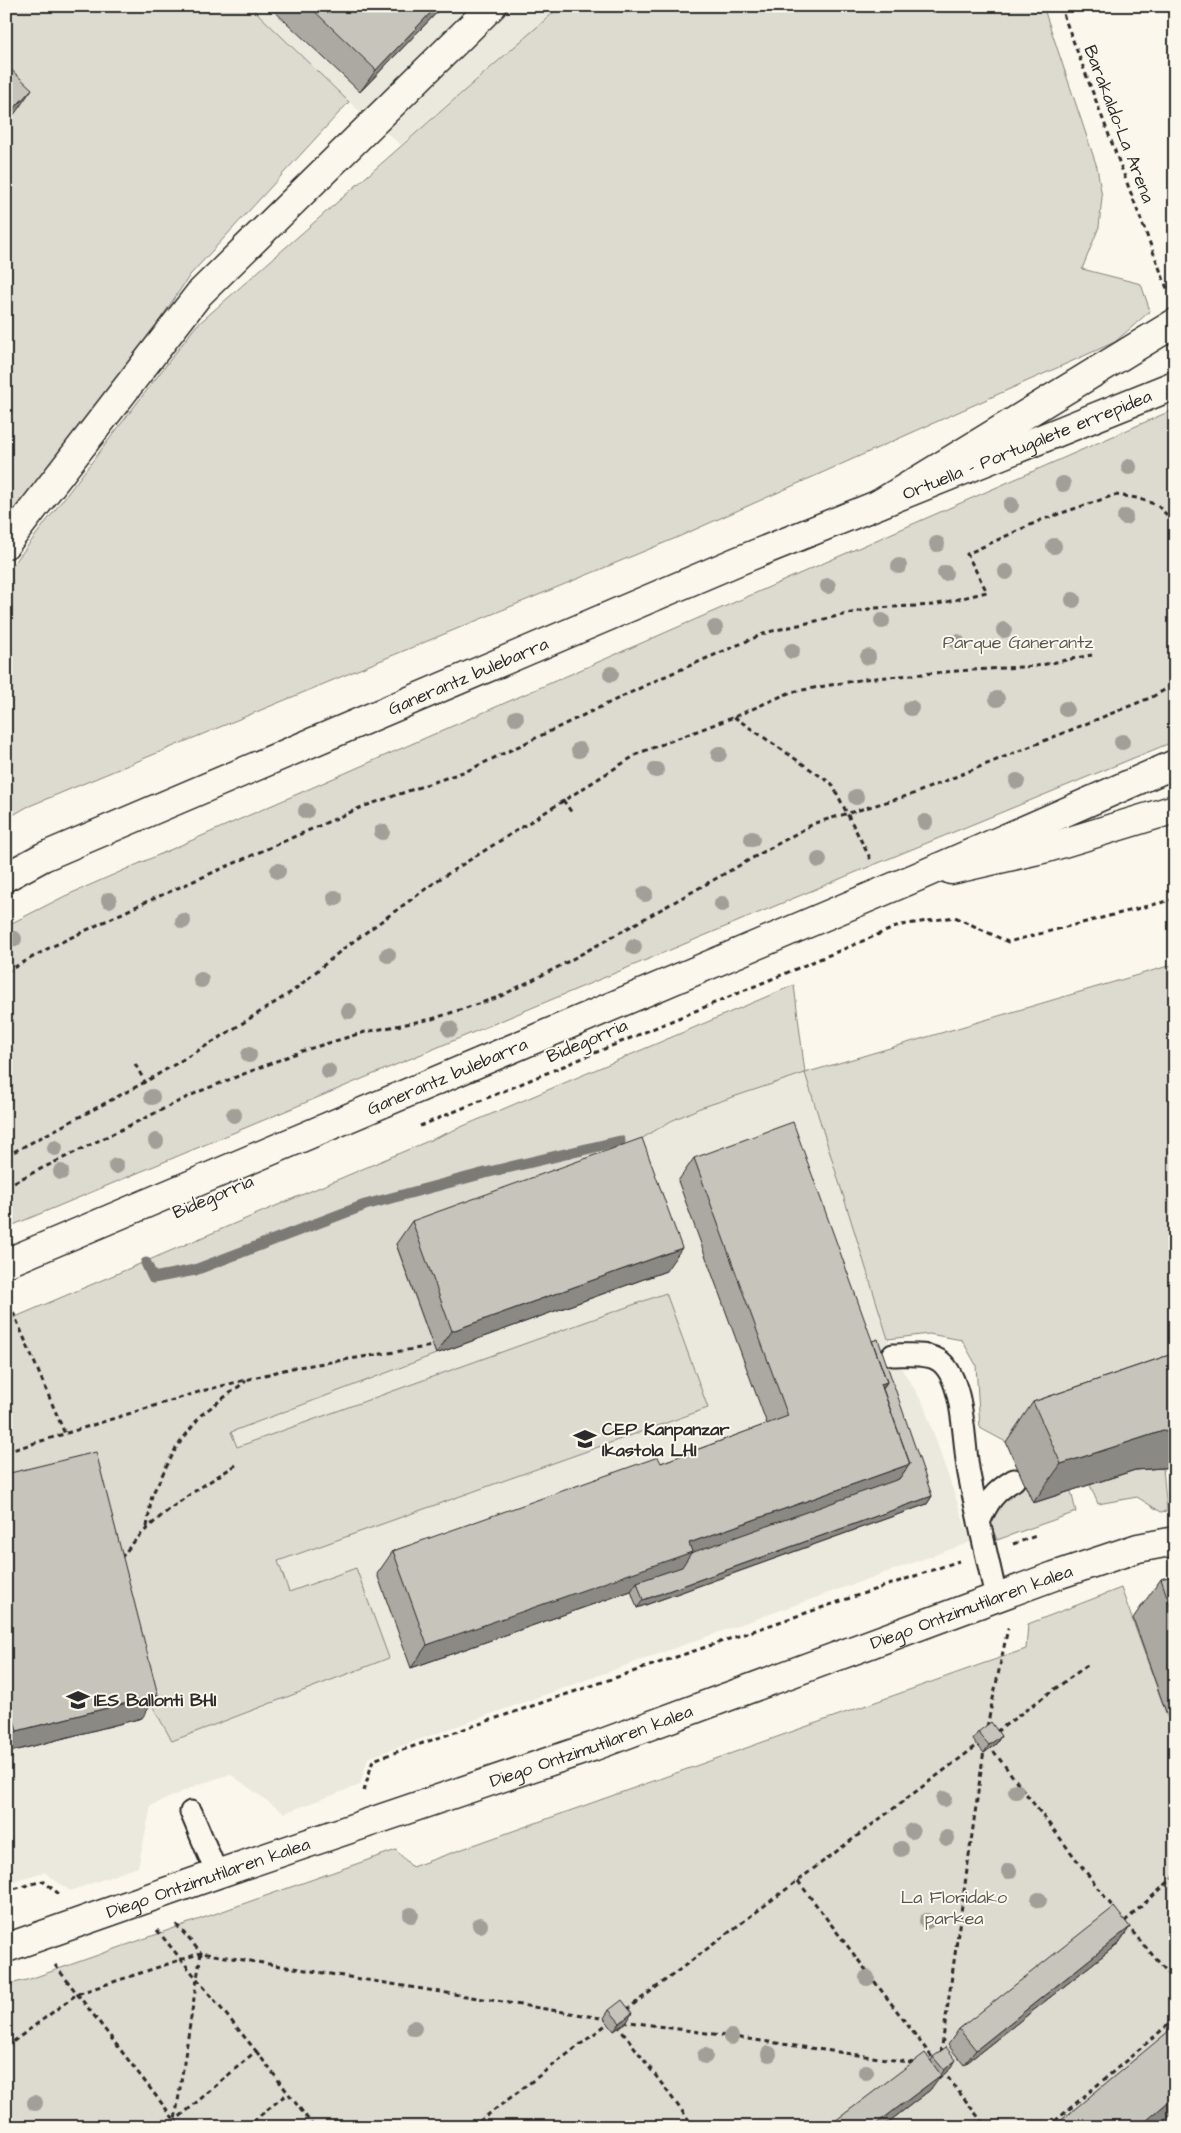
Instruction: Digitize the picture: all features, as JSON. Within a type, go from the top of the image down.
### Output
[{"type":"street","points":[[6,544],[199,294],[492,6]]},
{"type":"street","points":[[879,504],[1173,311]]},
{"type":"street","name":"Ortuella - Portugalete errepidea","points":[[879,504],[1175,385]]},
{"type":"street","name":"Ganerantz bulebarra","points":[[6,877],[42,857],[738,561],[879,504]]},
{"type":"street","points":[[917,877],[1175,764]]},
{"type":"street","points":[[917,877],[1047,848],[1175,809]]},
{"type":"street","name":"Ganerantz bulebarra","points":[[6,1263],[917,877]]},
{"type":"street","name":"Diego Ontzimutilaren kalea","points":[[6,1948],[217,1874],[592,1747],[996,1597],[1138,1548],[1175,1541]]},
{"type":"lane","points":[[893,1355],[928,1356],[939,1360],[948,1369],[953,1379],[964,1423],[968,1469],[996,1597]]},
{"type":"lane","points":[[979,1522],[988,1502],[999,1489],[1014,1480]]},
{"type":"lane","points":[[191,1812],[217,1874]]},
{"type":"path","name":"Barakaldo-La Arena","points":[[1060,6],[1173,311]]},
{"type":"path","points":[[6,972],[49,948],[137,906],[362,807],[470,770],[661,678],[768,632],[873,608],[934,605],[987,592],[967,554],[1041,520],[1115,495],[1137,498],[1157,505],[1175,523]]},
{"type":"path","points":[[6,1156],[145,1082],[293,991],[343,949],[438,880],[640,752],[734,717],[791,692],[865,679],[958,670],[1036,666],[1092,655]]},
{"type":"path","points":[[6,1186],[198,1092],[302,1051],[365,1032],[432,1019],[499,997],[560,966],[815,824],[913,794],[1152,697],[1175,684]]},
{"type":"path","points":[[734,717],[832,784],[887,889]]},
{"type":"path","points":[[563,800],[572,813]]},
{"type":"path","name":"Bidegorria","points":[[412,1129],[900,925],[955,917],[1008,942],[1175,899]]},
{"type":"path","points":[[135,1064],[145,1082]]},
{"type":"path","points":[[13,1312],[65,1434]]},
{"type":"path","points":[[6,1452],[202,1391],[292,1368],[433,1346]]},
{"type":"path","points":[[147,1527],[152,1494],[176,1448],[201,1415],[249,1380]]},
{"type":"path","points":[[116,1564],[147,1527],[211,1480],[236,1466]]},
{"type":"path","points":[[355,1795],[364,1792],[373,1760],[1036,1536]]},
{"type":"path","points":[[987,1730],[1009,1622]]},
{"type":"path","points":[[993,1734],[1089,1664]]},
{"type":"path","points":[[621,2014],[985,1740]]},
{"type":"path","points":[[985,1740],[1118,1914]]},
{"type":"path","points":[[939,2066],[985,1740]]},
{"type":"path","points":[[1116,1928],[1175,1876]]},
{"type":"path","points":[[6,1891],[43,1881],[63,1897]]},
{"type":"path","points":[[798,1881],[986,2127]]},
{"type":"path","points":[[1124,1922],[1175,1981]]},
{"type":"path","points":[[174,2127],[201,1953],[176,1924]]},
{"type":"path","points":[[157,1930],[314,2127]]},
{"type":"path","points":[[6,2047],[77,1994],[201,1953],[614,2020],[920,2064]]},
{"type":"path","points":[[54,1964],[180,2127]]},
{"type":"path","points":[[1048,2127],[1175,2019]]},
{"type":"path","points":[[472,2127],[614,2020]]},
{"type":"path","points":[[614,2020],[694,2127]]},
{"type":"path","points":[[175,2120],[256,2052]]},
{"type":"path","points":[[929,2065],[939,2066]]},
{"type":"path","points":[[246,2127],[288,2093]]},
{"type":"shaded area","points":[[250,6],[562,6],[401,145],[349,102]]},
{"type":"shaded area","name":"CEP Kanpanzar Ikastola LHI","points":[[805,1073],[893,1355],[923,1403],[971,1542],[368,1758],[360,1785],[284,1813],[230,1774],[197,1785],[151,1806],[138,1867],[70,1891],[44,1872],[6,1883],[6,1493],[289,1591],[231,1432],[436,1354],[396,1244],[616,1154],[671,1121],[700,1108]]},
{"type":"green space","points":[[6,6],[250,6],[349,102],[190,275],[105,401],[6,526],[6,123],[16,112],[6,103]]},
{"type":"green space","points":[[561,6],[1043,6],[1097,167],[1102,197],[1099,227],[1082,269],[1141,284],[1150,311],[1115,342],[676,538],[27,807],[6,819],[6,574],[196,326]]},
{"type":"green space","name":"Parque Ganerantz","points":[[1175,409],[1175,741],[854,873],[6,1228],[6,926],[65,896]]},
{"type":"green space","points":[[1175,964],[1175,1390],[1150,1391],[1006,1442],[980,1428],[976,1365],[962,1340],[929,1334],[888,1339],[805,1073]]},
{"type":"green space","points":[[794,985],[805,1073],[700,1108],[671,1121],[616,1154],[396,1244],[436,1354],[231,1432],[237,1447],[666,1293],[708,1408],[278,1561],[289,1592],[356,1568],[389,1658],[172,1741],[127,1660],[6,1493],[6,1321]]},
{"type":"green space","points":[[1163,1468],[1167,1511],[1161,1512],[1137,1497],[1098,1504],[1090,1485],[1135,1470]]},
{"type":"green space","points":[[1023,1480],[1033,1503],[1071,1491],[1076,1512],[997,1540],[989,1520],[998,1502]]},
{"type":"green space","name":"La Floridako parkea","points":[[1121,1588],[1175,1737],[1175,2043],[1073,2127],[6,2127],[6,1985],[30,1979],[396,1850],[412,1867],[1026,1649],[1028,1624]]},
{"type":"building","points":[[309,6],[437,6],[376,70]]},
{"type":"building","points":[[6,65],[32,89],[6,117]]},
{"type":"building","points":[[793,1122],[887,1382],[881,1384],[910,1464],[689,1543],[692,1552],[427,1645],[393,1551],[658,1457],[661,1463],[788,1416],[694,1158]]},
{"type":"building","points":[[642,1138],[682,1248],[452,1331],[412,1221]]},
{"type":"building","points":[[878,1339],[932,1496],[643,1600],[637,1582],[682,1567],[691,1553],[899,1479],[910,1464],[883,1389],[887,1382],[872,1341]]},
{"type":"building","points":[[1175,1353],[1175,1430],[1163,1431],[1061,1464],[1033,1402]]},
{"type":"building","points":[[96,1452],[158,1695],[17,1731],[6,1689],[6,1474]]},
{"type":"building","points":[[1175,1575],[1175,1620],[1161,1579]]},
{"type":"building","points":[[991,1722],[1001,1736],[989,1745],[978,1732]]},
{"type":"building","points":[[1114,1907],[1130,1927],[976,2050],[959,2029]]},
{"type":"building","points":[[622,2000],[632,2013],[620,2023],[609,2010]]},
{"type":"building","points":[[1175,2026],[1175,2096],[1139,2127],[1053,2127]]},
{"type":"building","points":[[946,2047],[956,2060],[944,2070],[933,2057]]},
{"type":"building","points":[[925,2053],[941,2075],[872,2127],[827,2127]]},
{"type":"waterway","points":[[146,1263],[153,1278],[195,1270],[365,1205],[481,1174],[620,1141]]},
{"type":"place","name":"CEP Kanpanzar Ikastola LHI","points":[[585,1439]]},
{"type":"place","name":"IES Ballonti BHI","points":[[78,1700]]}]
